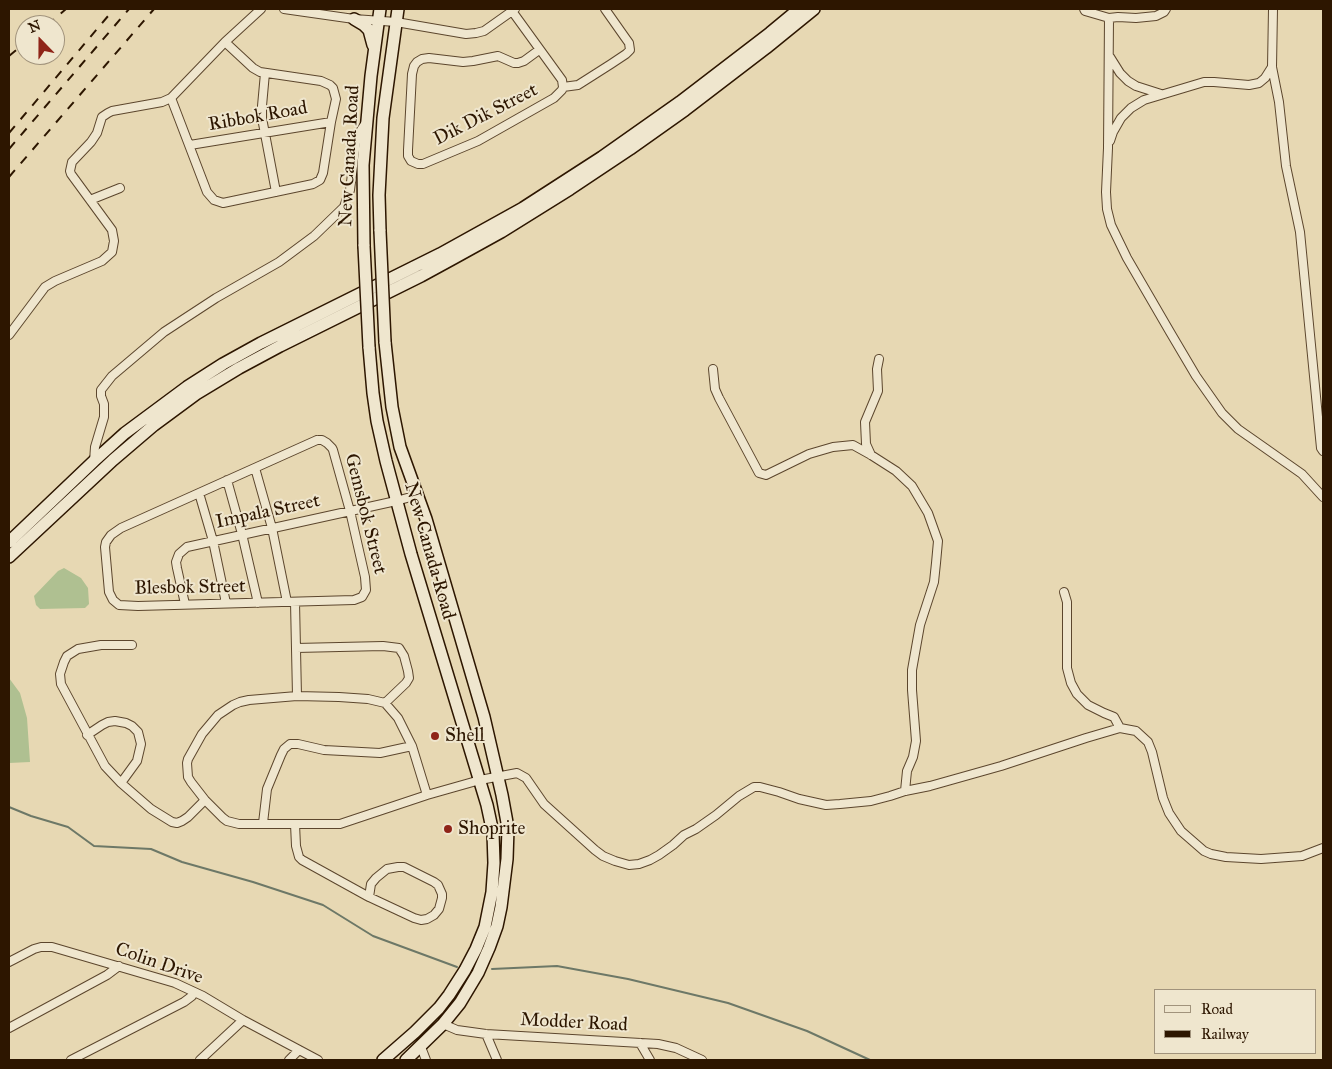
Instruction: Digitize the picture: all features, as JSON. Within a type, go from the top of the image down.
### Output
[{"type":"main road","name":"New Canada Road","points":[[380,9],[366,123],[363,185],[364,246],[373,393],[377,422],[396,501],[480,780],[492,824],[494,842],[492,892],[487,917],[476,949],[455,986],[439,1008],[383,1060]]},
{"type":"main road","name":"New Canada Road","points":[[398,9],[383,118],[379,195],[385,342],[390,390],[397,436],[439,562],[484,717],[507,819],[507,859],[500,916],[490,948],[460,1003],[443,1024],[406,1060]]},
{"type":"main road","points":[[9,542],[125,433],[187,386],[279,334],[447,251],[550,191],[636,134],[680,102],[799,9]]},
{"type":"main road","points":[[9,557],[113,460],[154,425],[196,394],[280,346],[421,276],[501,232],[570,189],[685,110],[814,9]]},
{"type":"main road","points":[[354,19],[369,30],[374,54]]},
{"type":"street","points":[[9,335],[45,286],[108,258],[112,252],[114,244],[109,226],[70,171],[72,162],[97,133],[101,120],[105,115],[112,112],[162,102],[171,98],[261,9]]},
{"type":"street","points":[[284,9],[354,19],[396,22],[441,31],[472,34],[490,28],[513,10],[539,50]]},
{"type":"street","points":[[563,86],[578,86],[630,50],[629,43],[605,9]]},
{"type":"street","points":[[1084,9],[1085,11],[1109,18],[1156,16],[1166,9]]},
{"type":"street","points":[[1273,9],[1272,67],[1279,102],[1286,166],[1300,232],[1321,448],[1323,451]]},
{"type":"street","points":[[1109,18],[1106,192],[1107,209],[1111,225],[1127,258],[1196,376],[1222,413],[1238,429],[1302,474],[1323,497]]},
{"type":"street","points":[[171,98],[207,192],[217,202],[223,203],[276,192],[313,184],[320,180],[324,173],[336,97],[334,90],[330,85],[314,80],[265,74],[252,68],[226,42]]},
{"type":"street","name":"Dik Dik Street","points":[[539,50],[558,73],[563,86],[562,90],[554,98],[484,138],[423,164],[413,162],[409,158],[412,74],[414,66],[419,60],[429,58],[463,62],[498,56],[518,63],[539,50]]},
{"type":"street","points":[[1109,53],[1120,73],[1136,86],[1164,94]]},
{"type":"street","points":[[1108,148],[1113,132],[1121,118],[1131,108],[1144,100],[1204,82],[1250,85],[1259,83],[1265,78],[1272,67]]},
{"type":"street","points":[[265,74],[262,118],[276,192]]},
{"type":"street","name":"Ribbok Road","points":[[190,145],[331,122]]},
{"type":"street","points":[[94,461],[95,447],[104,417],[101,390],[112,376],[164,332],[216,298],[279,262],[314,236],[344,207],[350,190],[356,142],[366,123]]},
{"type":"street","points":[[90,200],[120,188]]},
{"type":"street","points":[[871,455],[866,444],[865,422],[878,391],[877,369],[879,359]]},
{"type":"street","points":[[713,369],[718,398],[759,473],[766,475],[809,454],[833,447],[852,445],[896,471],[912,486],[928,513],[938,541],[934,582],[920,625],[912,670],[916,741],[913,757],[907,770],[905,791]]},
{"type":"street","name":"Blesbok Street","points":[[325,441],[315,440],[121,528],[108,539],[105,547],[109,594],[121,606],[354,600],[362,597]]},
{"type":"street","name":"Gemsbok Street","points":[[325,441],[332,448],[350,511],[365,576],[366,590],[362,597]]},
{"type":"street","points":[[255,468],[291,602],[296,648],[297,696]]},
{"type":"street","points":[[227,480],[258,603]]},
{"type":"street","points":[[199,493],[213,541],[226,604]]},
{"type":"street","name":"Impala Street","points":[[185,604],[176,562],[178,554],[187,547],[418,495]]},
{"type":"street","points":[[1064,592],[1067,602],[1067,668],[1071,682],[1077,694],[1088,705],[1114,717],[1120,728]]},
{"type":"street","points":[[132,645],[101,645],[78,649],[67,656],[64,662],[60,674],[61,684],[105,766],[151,809],[172,822],[182,821],[205,800]]},
{"type":"street","points":[[296,648],[383,646],[398,648],[404,656],[409,678],[385,703]]},
{"type":"street","points":[[427,795],[412,746],[398,718],[385,703],[368,699],[339,696],[297,696],[240,702],[218,715],[202,734],[187,763],[190,782],[205,800],[227,821],[239,824],[340,824],[427,795],[480,780],[517,773],[526,778],[544,804],[594,850],[615,862],[629,865],[639,864],[659,855],[684,835],[696,829],[739,796],[754,787],[760,787],[799,799],[832,805],[871,801],[1001,766],[1120,728],[1136,732],[1148,742],[1169,813],[1181,832],[1204,851],[1226,857],[1261,859],[1302,856],[1323,848]]},
{"type":"street","points":[[88,735],[102,725],[115,721],[126,723],[138,732],[142,744],[137,761],[121,783]]},
{"type":"street","points":[[263,823],[267,789],[284,749],[290,744],[324,750],[380,753],[412,746]]},
{"type":"street","points":[[296,824],[296,846],[299,857],[369,897],[422,920],[434,915],[438,909],[442,894],[434,882],[398,867],[387,870],[376,878],[371,884],[369,897]]},
{"type":"street","name":"Colin Drive","points":[[9,962],[34,949],[46,946],[175,983],[318,1060]]},
{"type":"street","points":[[9,1028],[108,975],[119,966]]},
{"type":"street","points":[[71,1060],[184,1002],[194,992]]},
{"type":"street","points":[[200,1060],[242,1020]]},
{"type":"street","name":"Modder Road","points":[[443,1024],[457,1030],[486,1034],[667,1046],[702,1060]]},
{"type":"street","points":[[486,1034],[497,1060]]},
{"type":"street","points":[[640,1043],[650,1060]]},
{"type":"street","points":[[421,1047],[426,1060]]},
{"type":"street","points":[[289,1060],[299,1050]]},
{"type":"green space","points":[[64,568],[81,578],[88,588],[89,604],[85,608],[40,609],[36,605],[34,596],[58,571]]},
{"type":"green space","points":[[9,678],[20,693],[27,718],[30,762],[9,763]]},
{"type":"waterway","points":[[9,807],[68,827],[94,846],[151,849],[182,862],[253,882],[323,905],[373,936],[457,967]]},
{"type":"waterway","points":[[492,969],[557,966],[628,979],[728,1003],[807,1031],[870,1060]]},
{"type":"railway","points":[[59,15],[66,9]]},
{"type":"railway","points":[[9,133],[114,9]]},
{"type":"railway","points":[[9,149],[129,9]]},
{"type":"railway","points":[[9,177],[154,9]]},
{"type":"railway","points":[[9,56],[15,51]]},
{"type":"place","name":"Shell","points":[[435,736]]},
{"type":"place","name":"Shoprite","points":[[448,829]]}]
